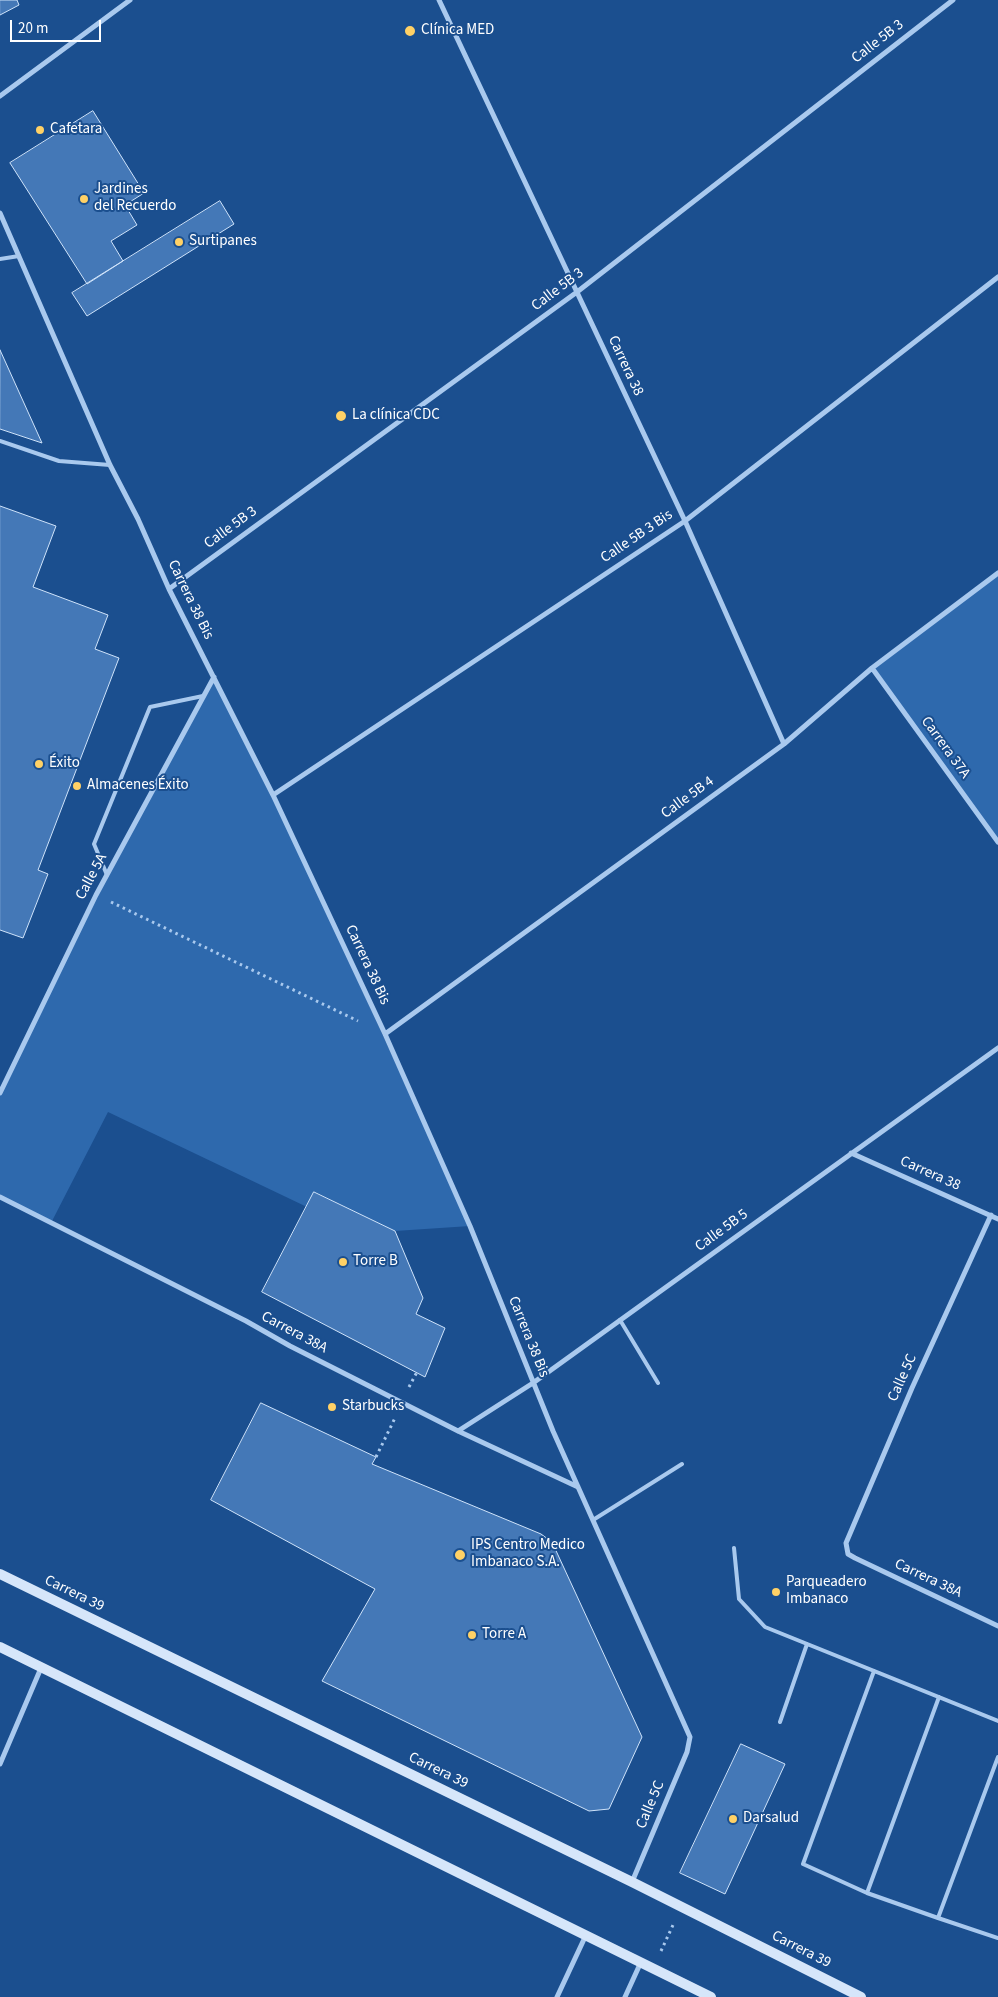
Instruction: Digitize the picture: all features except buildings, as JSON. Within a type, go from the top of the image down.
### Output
[{"type":"main road","name":"Carrera 39","points":[[0,1574],[632,1882],[861,1997]]},
{"type":"main road","points":[[0,1647],[711,1997]]},
{"type":"street","points":[[0,96],[130,0]]},
{"type":"street","name":"Carrera 38","points":[[439,0],[684,521],[784,744]]},
{"type":"street","name":"Calle 5B 3","points":[[169,589],[577,292],[953,0]]},
{"type":"street","name":"Carrera 38 Bis","points":[[0,213],[110,465],[138,519],[169,589],[274,795],[385,1034],[470,1226],[533,1383],[578,1487],[690,1737]]},
{"type":"street","name":"Calle 5B 3 Bis","points":[[274,795],[684,521],[998,277]]},
{"type":"street","name":"Calle 5B 4","points":[[385,1034],[784,744],[872,668],[998,573]]},
{"type":"street","name":"Carrera 37A","points":[[872,668],[998,842]]},
{"type":"street","name":"Calle 5A","points":[[0,1093],[96,895],[214,677]]},
{"type":"street","name":"Calle 5B 5","points":[[458,1432],[533,1383],[998,1048]]},
{"type":"street","name":"Carrera 38","points":[[851,1153],[998,1218]]},
{"type":"street","name":"Carrera 38A","points":[[0,1197],[246,1321],[290,1346],[458,1432],[578,1487]]},
{"type":"street","name":"Calle 5C","points":[[848,1554],[846,1543],[912,1388],[991,1215]]},
{"type":"street","name":"Carrera 38A","points":[[848,1554],[998,1626]]},
{"type":"street","points":[[0,1764],[41,1668]]},
{"type":"street","name":"Calle 5C","points":[[632,1882],[687,1752],[690,1737]]},
{"type":"street","points":[[557,1997],[586,1934]]},
{"type":"street","points":[[625,1997],[640,1962]]},
{"type":"lane","points":[[0,259],[19,256]]},
{"type":"lane","points":[[0,442],[59,461],[110,465]]},
{"type":"lane","points":[[107,875],[94,844],[150,708],[203,696]]},
{"type":"lane","points":[[620,1320],[658,1383]]},
{"type":"lane","points":[[593,1520],[682,1464]]},
{"type":"lane","points":[[734,1548],[739,1599],[765,1627],[998,1721]]},
{"type":"lane","points":[[780,1722],[807,1644]]},
{"type":"lane","points":[[874,1671],[802,1864],[867,1893],[998,1938]]},
{"type":"lane","points":[[867,1893],[939,1697]]},
{"type":"lane","points":[[938,1918],[998,1757]]},
{"type":"path","points":[[96,895],[385,1034]]},
{"type":"path","points":[[653,1968],[682,1908]]},
{"type":"shaded area","points":[[998,573],[998,842],[872,668]]},
{"type":"shaded area","points":[[214,677],[273,795],[470,1226],[395,1231],[315,1192],[307,1207],[108,1112],[51,1223],[0,1197],[0,1086],[3,1087],[96,895]]},
{"type":"place","name":"Clínica MED","points":[[410,31]]},
{"type":"place","name":"Cafetara","points":[[40,130]]},
{"type":"place","name":"Jardines del Recuerdo","points":[[84,199]]},
{"type":"place","name":"Surtipanes","points":[[179,242]]},
{"type":"place","name":"La clínica CDC","points":[[341,416]]},
{"type":"place","name":"Éxito","points":[[39,764]]},
{"type":"place","name":"Almacenes Éxito","points":[[77,786]]},
{"type":"place","name":"Torre B","points":[[343,1262]]},
{"type":"place","name":"Starbucks","points":[[332,1407]]},
{"type":"place","name":"IPS Centro Medico Imbanaco S.A.","points":[[460,1555]]},
{"type":"place","name":"Parqueadero Imbanaco","points":[[776,1592]]},
{"type":"place","name":"Torre A","points":[[472,1635]]},
{"type":"place","name":"Darsalud","points":[[733,1819]]}]
